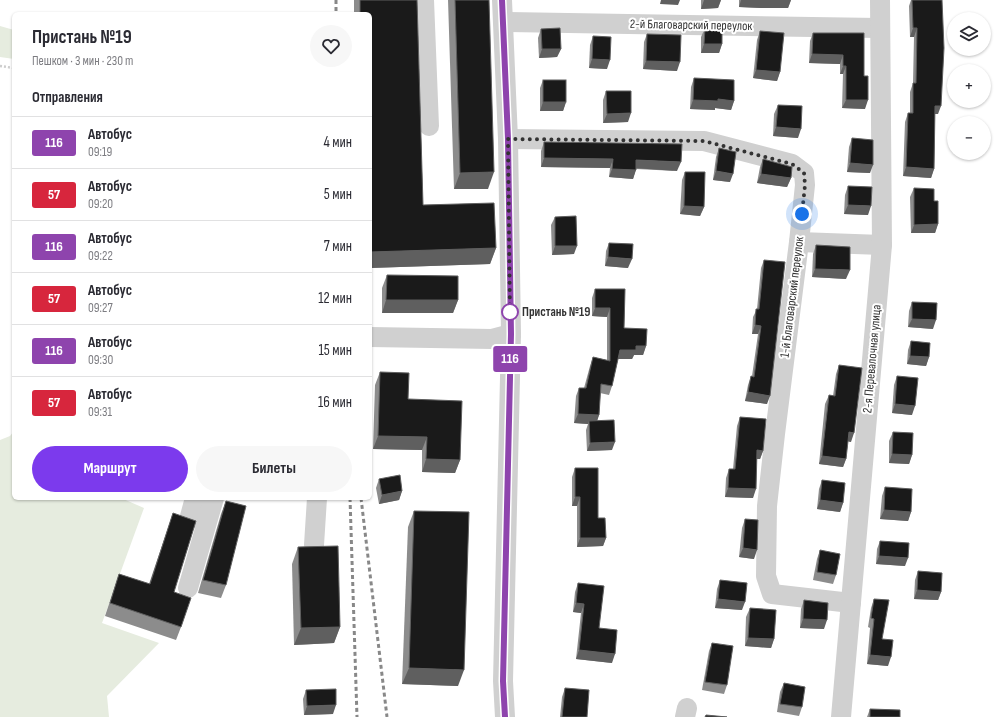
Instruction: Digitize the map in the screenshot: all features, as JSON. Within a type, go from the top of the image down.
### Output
[{"type":"street","points":[[424,0],[429,126]]},
{"type":"street","points":[[502,0],[508,139],[511,334],[503,681],[505,717]]},
{"type":"street","name":"2-я Перевалочная улица","points":[[842,717],[882,245],[879,28],[880,0]]},
{"type":"street","name":"2-й Благоварский переулок","points":[[503,22],[879,28]]},
{"type":"street","name":"1-й Благоварский переулок","points":[[508,139],[704,141],[792,164],[804,173],[805,185],[799,242],[768,499],[766,576],[772,594],[851,603]]},
{"type":"street","points":[[799,242],[882,245]]},
{"type":"street","points":[[372,337],[492,339],[511,334]]},
{"type":"street","points":[[189,520],[194,500]]},
{"type":"street","points":[[188,588],[213,500]]},
{"type":"street","points":[[314,545],[317,500]]},
{"type":"path","points":[[0,66],[12,68]]},
{"type":"shaded area","points":[[0,26],[12,29],[12,59],[0,57]]},
{"type":"shaded area","points":[[12,434],[12,500],[126,500],[144,508],[102,623],[159,643],[107,696],[109,717],[0,717],[0,440],[10,436]]},
{"type":"building","points":[[360,0],[417,0],[423,205],[494,203],[496,248],[372,252],[372,12],[360,12]]},
{"type":"building","points":[[455,0],[489,0],[494,172],[460,173]]},
{"type":"building","points":[[912,0],[942,0],[944,48],[941,106],[935,106],[934,169],[906,167],[908,113],[913,113],[913,83],[916,83],[917,28],[913,28]]},
{"type":"building","points":[[560,28],[561,49],[542,49],[541,29]]},
{"type":"building","points":[[705,28],[722,29],[722,44],[704,44]]},
{"type":"building","points":[[760,31],[784,33],[780,72],[756,70]]},
{"type":"building","points":[[813,33],[864,33],[864,76],[868,76],[868,100],[846,100],[846,66],[843,66],[843,55],[812,54]]},
{"type":"building","points":[[647,34],[681,35],[680,62],[646,61]]},
{"type":"building","points":[[593,36],[611,37],[610,60],[592,59]]},
{"type":"building","points":[[694,78],[734,80],[734,101],[718,99],[718,101],[693,100]]},
{"type":"building","points":[[543,80],[566,80],[566,102],[543,102]]},
{"type":"building","points":[[606,91],[631,91],[631,113],[607,114]]},
{"type":"building","points":[[778,105],[802,106],[801,129],[776,127]]},
{"type":"building","points":[[852,138],[873,140],[873,165],[850,163]]},
{"type":"building","points":[[544,142],[682,144],[681,162],[636,160],[636,170],[612,169],[613,159],[544,158]]},
{"type":"building","points":[[719,148],[736,152],[733,174],[716,171]]},
{"type":"building","points":[[763,159],[792,167],[791,178],[761,174]]},
{"type":"building","points":[[685,172],[705,172],[704,207],[684,206]]},
{"type":"building","points":[[848,186],[872,187],[871,206],[848,205]]},
{"type":"building","points":[[914,188],[934,189],[934,201],[938,201],[938,224],[914,225]]},
{"type":"building","points":[[576,216],[577,246],[555,246],[555,217]]},
{"type":"building","points":[[609,243],[633,244],[632,259],[608,257]]},
{"type":"building","points":[[816,245],[850,247],[850,270],[815,269]]},
{"type":"building","points":[[764,260],[785,262],[770,396],[748,392],[751,376],[754,377],[761,326],[755,325],[756,309],[759,309]]},
{"type":"building","points":[[387,275],[458,276],[458,300],[386,300]]},
{"type":"building","points":[[595,289],[625,289],[624,328],[647,329],[646,346],[636,346],[636,350],[620,350],[612,386],[601,384],[599,415],[578,414],[579,388],[586,388],[593,357],[610,361],[610,308],[595,308]]},
{"type":"building","points":[[912,302],[937,303],[936,320],[912,319]]},
{"type":"building","points":[[911,341],[930,343],[929,357],[910,356]]},
{"type":"building","points":[[839,365],[862,368],[854,433],[849,432],[846,459],[822,456],[829,395],[835,396]]},
{"type":"building","points":[[380,372],[409,373],[408,399],[462,401],[460,460],[426,459],[427,437],[378,436]]},
{"type":"building","points":[[897,376],[918,378],[915,406],[895,404]]},
{"type":"building","points":[[740,417],[766,419],[763,451],[757,450],[756,489],[728,488],[729,469],[735,469]]},
{"type":"building","points":[[614,420],[615,442],[590,443],[589,421]]},
{"type":"building","points":[[893,432],[913,433],[912,455],[892,454]]},
{"type":"building","points":[[575,468],[598,468],[598,518],[605,518],[606,538],[580,538],[580,497],[575,497]]},
{"type":"building","points":[[400,475],[402,491],[382,495],[379,479]]},
{"type":"building","points":[[822,480],[845,483],[843,503],[820,500]]},
{"type":"building","points":[[885,487],[912,489],[911,512],[884,510]]},
{"type":"building","points":[[226,501],[246,506],[226,585],[203,580]]},
{"type":"building","points":[[414,511],[469,512],[464,670],[409,668]]},
{"type":"building","points":[[173,513],[196,521],[174,592],[191,598],[181,627],[110,603],[119,574],[150,584]]},
{"type":"building","points":[[745,519],[758,520],[757,550],[743,548]]},
{"type":"building","points":[[880,541],[909,543],[908,558],[879,556]]},
{"type":"building","points":[[338,546],[340,627],[301,628],[298,547]]},
{"type":"building","points":[[820,550],[840,554],[836,575],[817,572]]},
{"type":"building","points":[[918,571],[942,573],[941,592],[917,590]]},
{"type":"building","points":[[720,580],[747,583],[745,602],[718,599]]},
{"type":"building","points":[[578,583],[604,586],[599,628],[617,630],[615,654],[579,650],[584,604],[576,603]]},
{"type":"building","points":[[874,599],[889,600],[882,639],[893,640],[891,657],[870,655],[874,619],[871,618]]},
{"type":"building","points":[[804,600],[828,603],[827,620],[803,619]]},
{"type":"building","points":[[750,608],[776,610],[774,639],[748,638]]},
{"type":"building","points":[[712,643],[733,646],[727,685],[705,682]]},
{"type":"building","points":[[784,683],[805,687],[802,707],[780,704]]},
{"type":"building","points":[[565,688],[589,690],[587,717],[562,717]]},
{"type":"building","points":[[336,689],[336,705],[307,706],[306,690]]},
{"type":"building","points":[[870,709],[900,710],[900,717],[870,717]]},
{"type":"building","points":[[706,715],[727,717],[705,717]]},
{"type":"railway","points":[[336,0],[336,12]]},
{"type":"railway","points":[[350,500],[357,717]]},
{"type":"railway","points":[[361,500],[387,717]]},
{"type":"bus line","name":"116","points":[[502,0],[508,139],[511,334],[503,681],[505,717]]},
{"type":"place","name":"Пристань №19","points":[[510,312]]},
{"type":"route","points":[[510,312],[510,319],[508,139],[704,141],[792,164],[804,173],[805,185],[802,214]]}]
